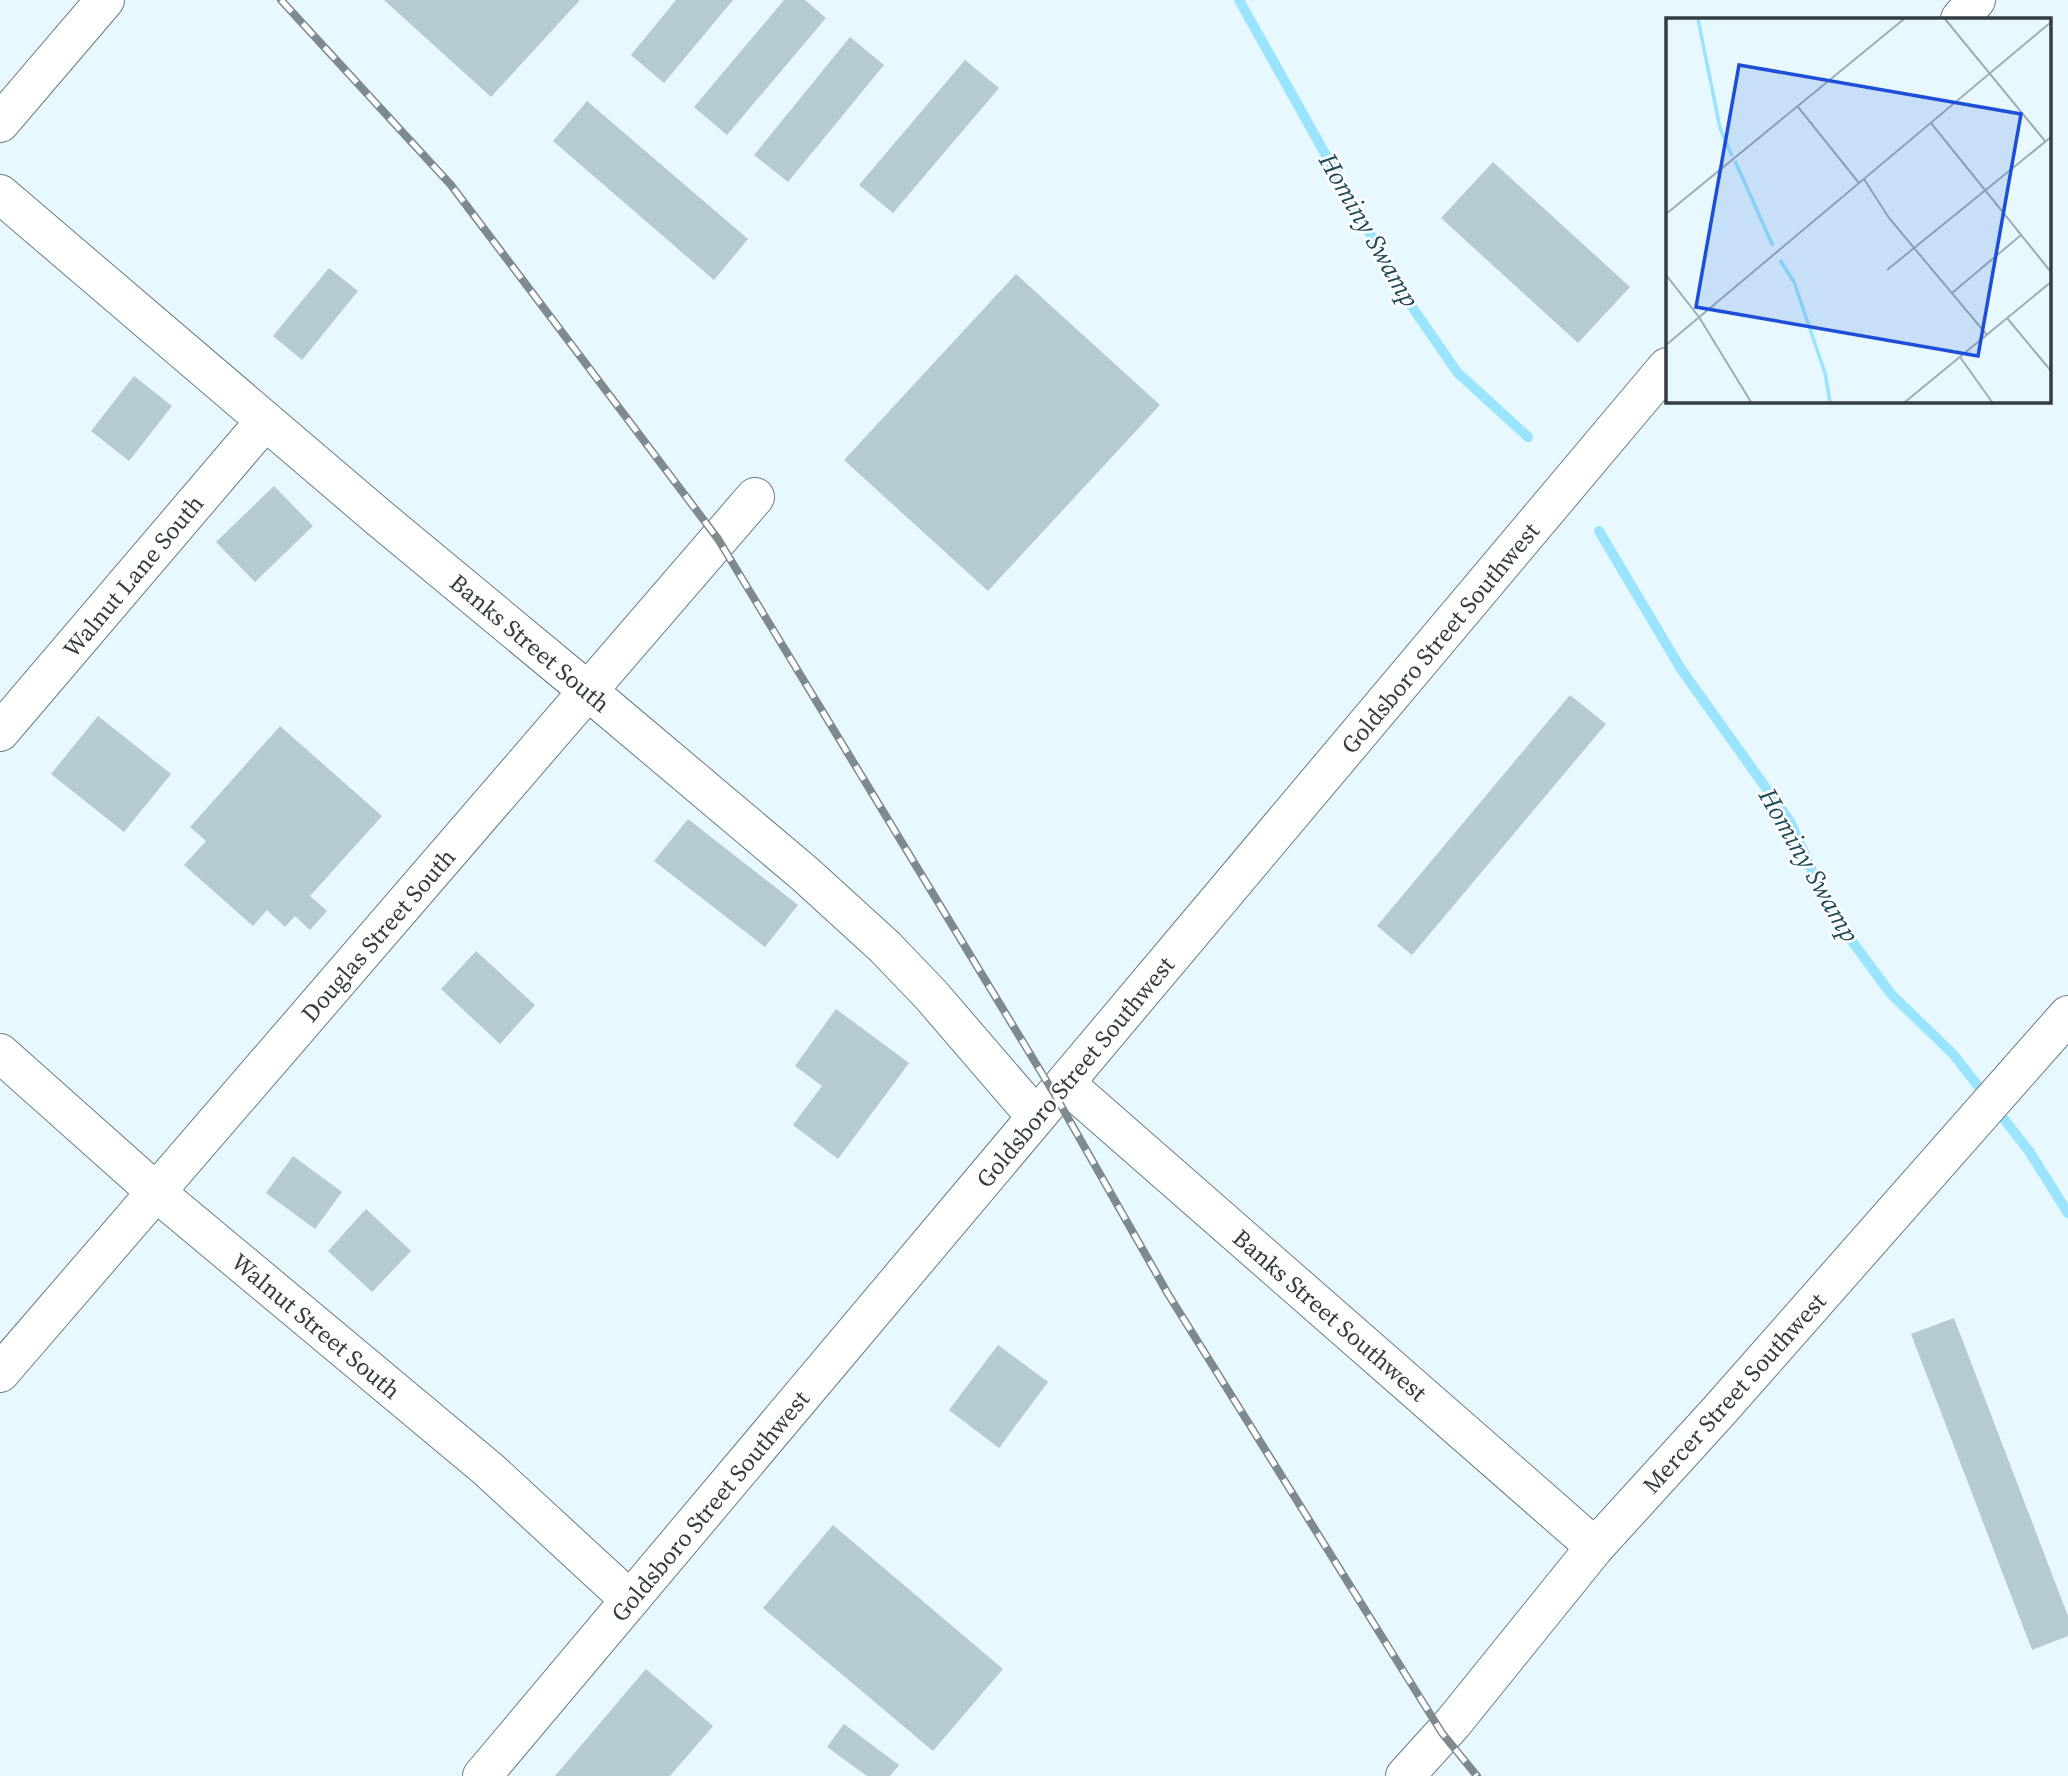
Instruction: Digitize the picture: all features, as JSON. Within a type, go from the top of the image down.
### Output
[{"type":"street","points":[[0,123],[105,0]]},
{"type":"street","points":[[1961,18],[1976,0]]},
{"type":"street","name":"Banks Street South","points":[[0,194],[265,421],[804,874],[885,947],[931,995],[1036,1117]]},
{"type":"street","name":"Goldsboro Street Southwest","points":[[482,1776],[1666,368]]},
{"type":"street","name":"Walnut Lane South","points":[[0,732],[265,421]]},
{"type":"street","name":"Douglas Street South","points":[[0,1373],[755,497]]},
{"type":"street","name":"Mercer Street Southwest","points":[[1405,1776],[1441,1733],[1453,1723],[1595,1547],[2017,1076],[2068,1015]]},
{"type":"street","name":"Walnut Street South","points":[[0,1053],[156,1192],[488,1469],[630,1600]]},
{"type":"street","name":"Banks Street Southwest","points":[[1065,1083],[1595,1547]]},
{"type":"building","points":[[384,0],[580,0],[491,97]]},
{"type":"building","points":[[676,0],[733,0],[664,83],[631,55]]},
{"type":"building","points":[[784,0],[805,0],[826,18],[727,135],[694,107]]},
{"type":"building","points":[[850,37],[884,65],[788,182],[754,155]]},
{"type":"building","points":[[965,60],[999,88],[893,213],[859,185]]},
{"type":"building","points":[[587,101],[748,239],[714,280],[553,141]]},
{"type":"building","points":[[1493,162],[1630,287],[1578,343],[1441,218]]},
{"type":"building","points":[[329,268],[358,291],[302,360],[273,336]]},
{"type":"building","points":[[1016,274],[1160,405],[988,591],[844,460]]},
{"type":"building","points":[[134,376],[172,406],[129,461],[91,431]]},
{"type":"building","points":[[274,486],[313,526],[255,582],[216,542]]},
{"type":"building","points":[[1570,695],[1606,724],[1412,955],[1377,926]]},
{"type":"building","points":[[98,716],[171,774],[124,832],[51,774]]},
{"type":"building","points":[[280,726],[382,816],[310,896],[327,911],[310,930],[295,916],[285,927],[267,910],[253,926],[184,865],[206,841],[190,827]]},
{"type":"building","points":[[688,819],[798,905],[765,947],[654,861]]},
{"type":"building","points":[[476,951],[535,1005],[500,1044],[441,989]]},
{"type":"building","points":[[836,1009],[909,1063],[838,1159],[793,1125],[822,1086],[795,1066]]},
{"type":"building","points":[[293,1156],[342,1192],[315,1229],[266,1193]]},
{"type":"building","points":[[366,1209],[411,1251],[372,1292],[328,1251]]},
{"type":"building","points":[[1954,1318],[2068,1616],[2068,1636],[2032,1650],[1911,1334]]},
{"type":"building","points":[[998,1345],[1048,1382],[999,1448],[949,1410]]},
{"type":"building","points":[[833,1525],[1003,1669],[933,1751],[763,1608]]},
{"type":"building","points":[[646,1669],[713,1726],[670,1776],[555,1776]]},
{"type":"building","points":[[844,1724],[899,1765],[890,1776],[867,1776],[827,1747]]},
{"type":"waterway","name":"Hominy Swamp","points":[[1239,0],[1406,298],[1457,372],[1528,437]]},
{"type":"waterway","name":"Hominy Swamp","points":[[1599,531],[1681,669],[1791,823],[1829,910],[1891,994],[1953,1054],[2029,1151],[2068,1213]]},
{"type":"railway","points":[[281,0],[451,185],[718,539],[1055,1095],[1168,1294],[1442,1733],[1477,1776]]}]
